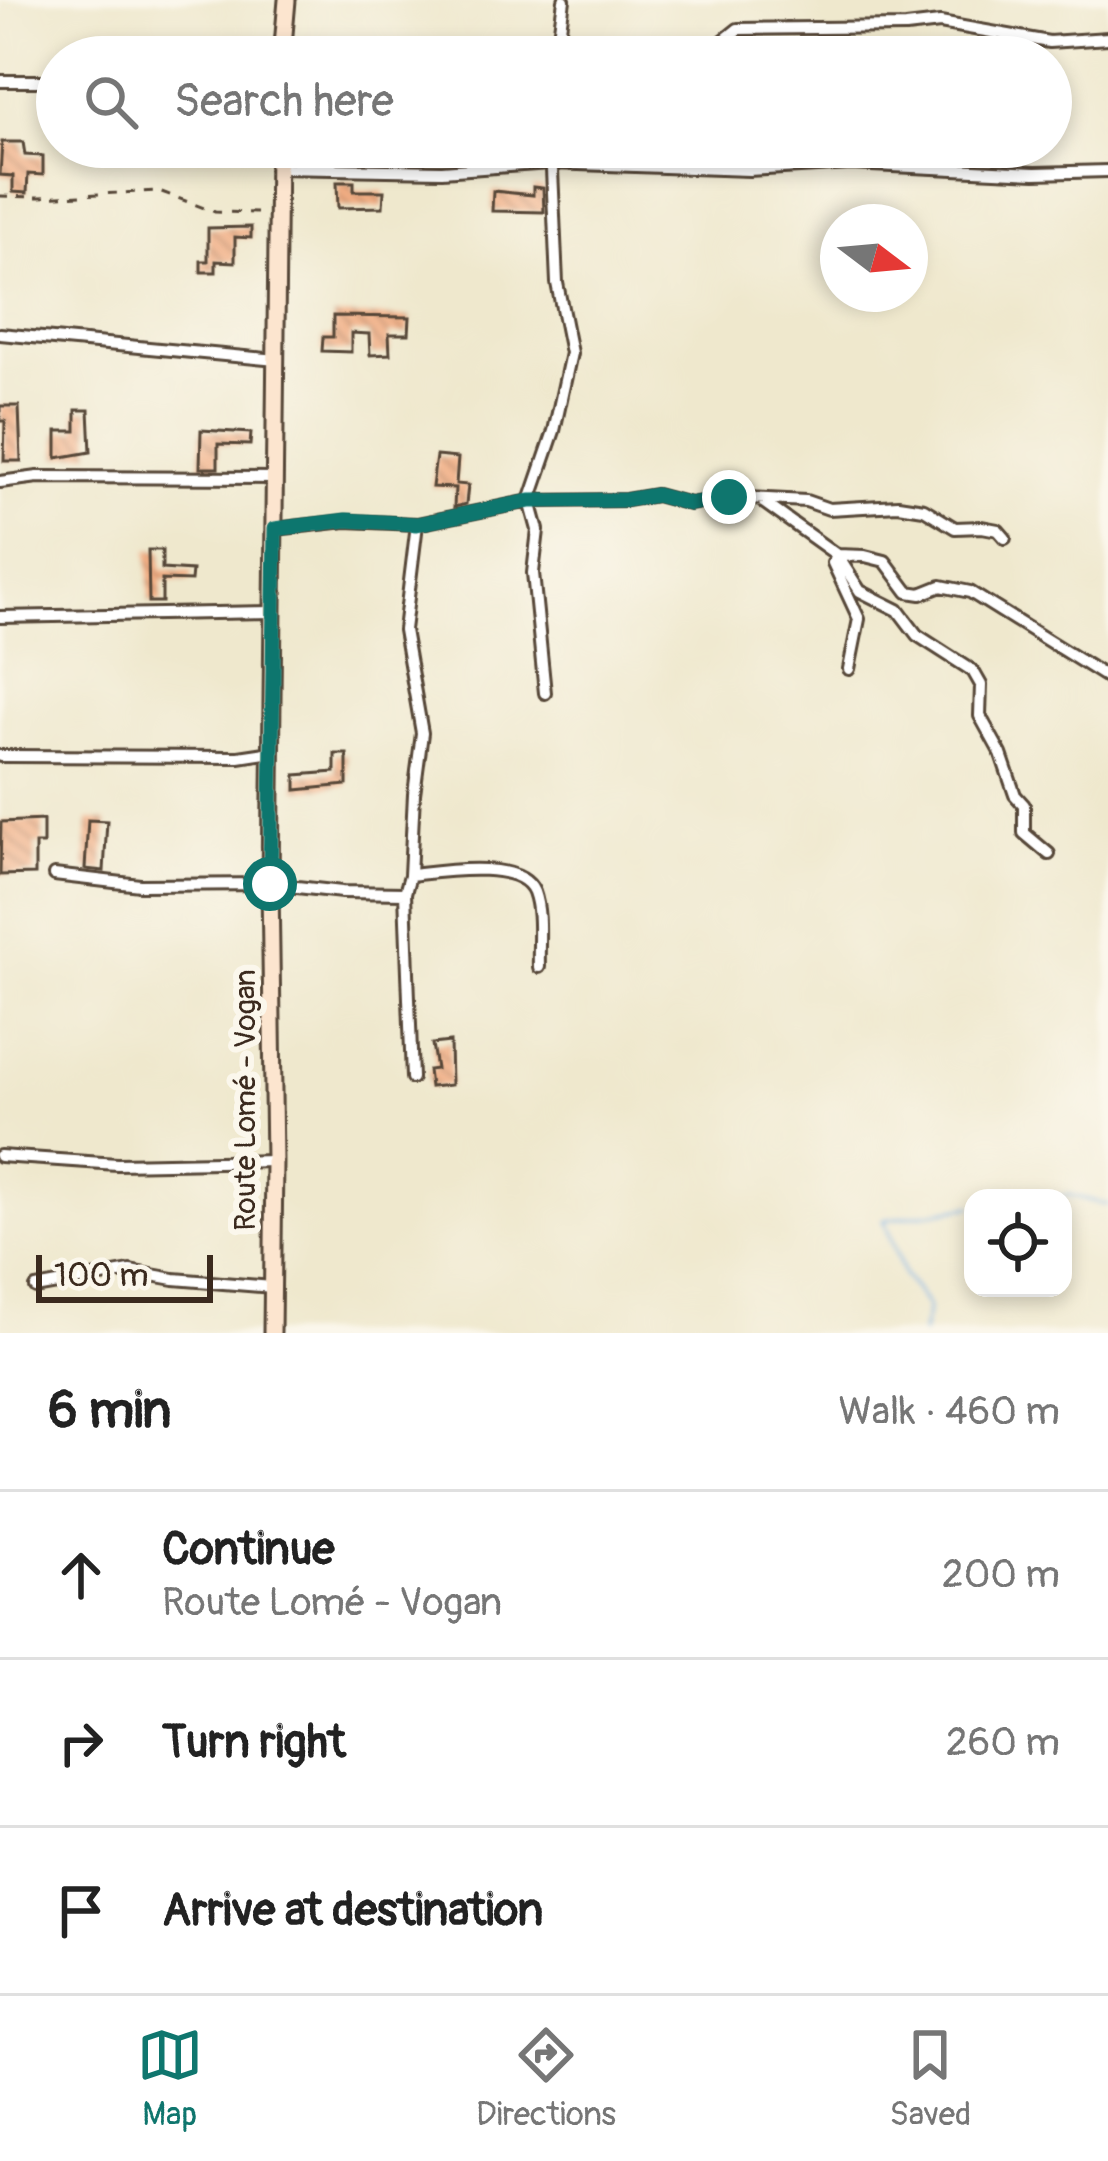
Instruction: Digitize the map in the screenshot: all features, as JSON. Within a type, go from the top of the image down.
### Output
[{"type":"main road","points":[[284,36],[287,0]]},
{"type":"main road","name":"Route Lomé - Vogan","points":[[272,1333],[270,884],[278,168]]},
{"type":"street","points":[[559,36],[564,0]]},
{"type":"street","points":[[729,36],[738,29],[940,23],[1015,36]]},
{"type":"street","points":[[1072,40],[1108,38]]},
{"type":"street","points":[[0,81],[36,81]]},
{"type":"street","points":[[278,168],[482,168]]},
{"type":"street","points":[[545,693],[533,573],[538,530],[530,501],[554,431],[571,353],[557,284],[550,168]]},
{"type":"street","points":[[721,168],[783,168]]},
{"type":"street","points":[[933,168],[1108,171]]},
{"type":"street","points":[[0,334],[277,360]]},
{"type":"street","points":[[0,482],[275,478]]},
{"type":"street","points":[[275,529],[346,520],[417,524],[530,501],[656,495],[690,504],[729,497],[806,501],[829,509],[898,505],[924,509],[955,528],[998,530],[1005,538]]},
{"type":"street","points":[[760,500],[837,555],[860,591],[898,610],[917,635],[974,671],[981,685],[980,716],[1001,754],[1015,795],[1024,805],[1024,833],[1049,854]]},
{"type":"street","points":[[412,1078],[405,893],[422,733],[404,630],[417,524]]},
{"type":"street","points":[[837,555],[833,563],[859,619],[849,669]]},
{"type":"street","points":[[837,555],[885,561],[908,592],[921,594],[941,586],[970,592],[1108,679]]},
{"type":"street","points":[[0,617],[274,612]]},
{"type":"street","points":[[0,756],[239,757],[272,752]]},
{"type":"street","points":[[410,875],[471,868],[525,880],[532,886],[538,909],[538,967]]},
{"type":"street","points":[[54,875],[140,885],[270,884],[405,893]]},
{"type":"street","points":[[0,1156],[117,1164],[274,1161]]},
{"type":"street","points":[[36,1288],[130,1271],[175,1280],[272,1287]]},
{"type":"path","points":[[0,196],[159,191],[231,215],[277,214]]},
{"type":"building","points":[[2,142],[23,142],[25,155],[36,156],[36,168],[43,168],[43,175],[28,174],[27,193],[13,192],[13,176],[0,175]]},
{"type":"building","points":[[337,182],[354,182],[354,191],[384,191],[383,207],[338,208]]},
{"type":"building","points":[[533,187],[543,188],[544,212],[492,211],[493,191],[533,195]]},
{"type":"building","points":[[251,227],[251,238],[235,237],[235,262],[216,261],[216,272],[201,272],[201,261],[208,261],[208,228]]},
{"type":"building","points":[[333,316],[410,317],[409,334],[389,334],[390,354],[370,355],[369,334],[351,333],[351,352],[322,351],[323,337],[333,337]]},
{"type":"building","points":[[0,406],[19,406],[21,461],[4,461],[5,421],[0,421]]},
{"type":"building","points":[[76,410],[89,410],[91,452],[57,458],[57,431],[76,431]]},
{"type":"building","points":[[201,430],[251,433],[250,445],[218,444],[218,468],[200,468]]},
{"type":"building","points":[[436,456],[458,458],[456,484],[468,485],[466,504],[454,507],[455,488],[432,487]]},
{"type":"building","points":[[148,550],[162,550],[162,569],[192,571],[191,581],[162,580],[162,602],[149,602]]},
{"type":"building","points":[[335,754],[347,754],[347,785],[296,790],[296,775],[335,772]]},
{"type":"building","points":[[43,820],[43,844],[35,844],[35,874],[0,875],[1,822]]},
{"type":"building","points":[[88,820],[107,821],[104,871],[85,869]]},
{"type":"building","points":[[450,1042],[451,1085],[430,1087],[428,1070],[436,1069],[432,1044]]},
{"type":"waterway","points":[[1072,1196],[1108,1205]]},
{"type":"waterway","points":[[922,1333],[928,1307],[904,1275],[884,1220],[964,1207]]},
{"type":"route","points":[[270,884],[275,529],[346,520],[417,524],[530,501],[656,495],[690,504],[729,497]]}]
